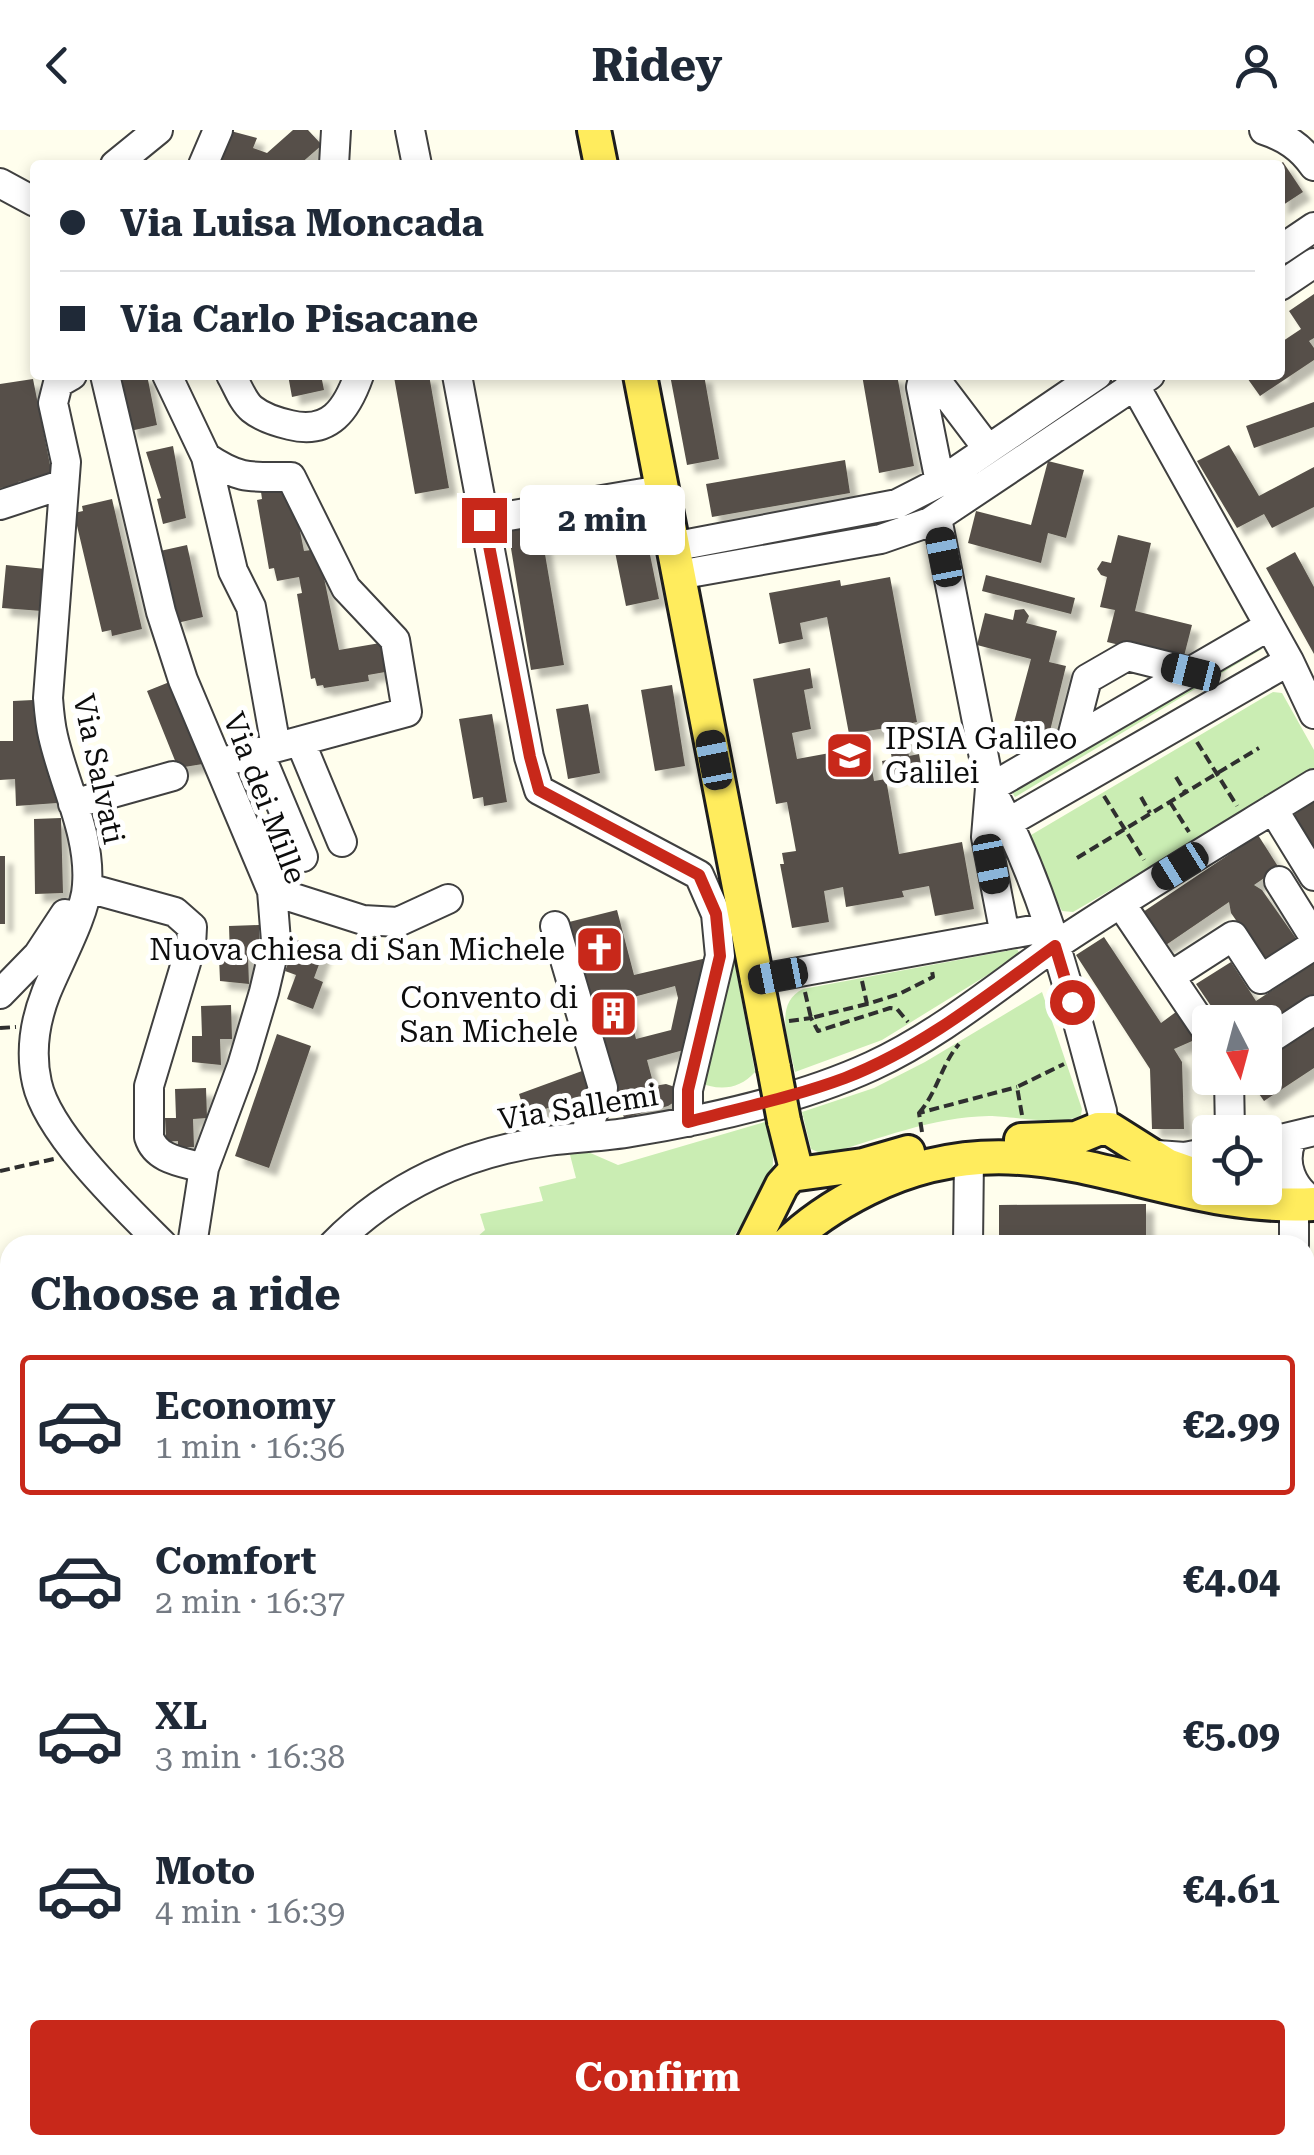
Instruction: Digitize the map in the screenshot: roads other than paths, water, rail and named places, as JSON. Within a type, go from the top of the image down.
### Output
[{"type":"main road","points":[[594,130],[600,160]]},
{"type":"main road","points":[[641,380],[796,1180],[759,1235]]},
{"type":"main road","points":[[818,1218],[802,1222],[787,1216],[780,1200],[796,1180],[946,1142],[1045,1140],[1109,1149],[1192,1174]]},
{"type":"main road","points":[[798,1235],[818,1218],[893,1176],[969,1158],[1109,1149],[1224,1198],[1299,1204]]},
{"type":"street","points":[[120,160],[158,130]]},
{"type":"street","points":[[205,160],[218,130]]},
{"type":"street","points":[[334,160],[336,130]]},
{"type":"street","points":[[410,130],[416,160]]},
{"type":"street","points":[[1264,130],[1286,138],[1314,166]]},
{"type":"street","points":[[0,183],[30,199]]},
{"type":"street","points":[[1285,247],[1314,227]]},
{"type":"street","points":[[1285,283],[1314,263]]},
{"type":"street","name":"Via Salvati","points":[[62,380],[53,402],[64,451],[64,484],[48,698],[52,734],[82,838],[88,888],[44,997],[36,1027],[37,1086],[53,1120],[78,1153],[154,1235]]},
{"type":"street","name":"Via dei Mille","points":[[106,380],[161,612],[182,680],[272,890],[276,941],[242,1066],[204,1168],[194,1235]]},
{"type":"street","points":[[169,380],[206,457],[233,572],[250,607],[303,856]]},
{"type":"street","points":[[234,380],[251,408],[274,421],[306,429],[332,421],[350,399],[357,380]]},
{"type":"street","points":[[458,380],[539,790],[699,875],[716,914],[720,956],[688,1090],[688,1122]]},
{"type":"street","points":[[923,380],[940,482]]},
{"type":"street","points":[[936,380],[988,450]]},
{"type":"street","points":[[675,561],[874,510],[916,495],[1090,380]]},
{"type":"street","points":[[675,561],[881,539],[937,518],[1135,380]]},
{"type":"street","points":[[1139,380],[1314,714]]},
{"type":"street","points":[[206,457],[231,474],[247,478],[291,477],[346,588],[394,640],[407,712],[219,763]]},
{"type":"street","points":[[0,505],[64,484]]},
{"type":"street","points":[[484,520],[661,490]]},
{"type":"street","points":[[937,518],[990,788],[986,837],[1005,935]]},
{"type":"street","points":[[990,788],[1269,626]]},
{"type":"street","points":[[1071,741],[1087,678],[1127,656],[1191,672]]},
{"type":"street","points":[[1009,822],[1289,661]]},
{"type":"street","points":[[278,747],[342,842]]},
{"type":"street","points":[[72,804],[173,776]]},
{"type":"street","name":"Via Sallemi","points":[[345,1235],[398,1191],[478,1156],[544,1141],[688,1122],[814,1089],[870,1067],[922,1040],[1052,937],[1120,904],[1314,784]]},
{"type":"street","points":[[990,788],[1009,822],[1052,937],[1088,1058],[1109,1149],[1192,1156]]},
{"type":"street","points":[[1260,817],[1314,876]]},
{"type":"street","points":[[1279,880],[1314,937]]},
{"type":"street","points":[[88,888],[174,912],[192,926],[191,946],[149,1086],[149,1137],[160,1153],[204,1168]]},
{"type":"street","name":"Via Salvati","points":[[0,994],[38,955],[77,892],[88,888]]},
{"type":"street","points":[[272,890],[363,920],[398,922],[448,899]]},
{"type":"street","points":[[1120,904],[1192,1008]]},
{"type":"street","points":[[555,926],[603,1088],[584,1137]]},
{"type":"street","points":[[756,980],[1005,935],[1052,937]]},
{"type":"street","points":[[1171,976],[1233,936],[1262,979],[1314,945]]},
{"type":"street","points":[[1282,1031],[1314,1010]]},
{"type":"street","points":[[1290,1138],[1286,1157],[1300,1192],[1295,1235]]},
{"type":"street","points":[[968,1235],[969,1158]]},
{"type":"place","name":"IPSIA Galileo Galilei","points":[[850,755]]},
{"type":"place","name":"Nuova chiesa di San Michele","points":[[600,949]]},
{"type":"place","name":"Convento di San Michele","points":[[613,1014]]}]
